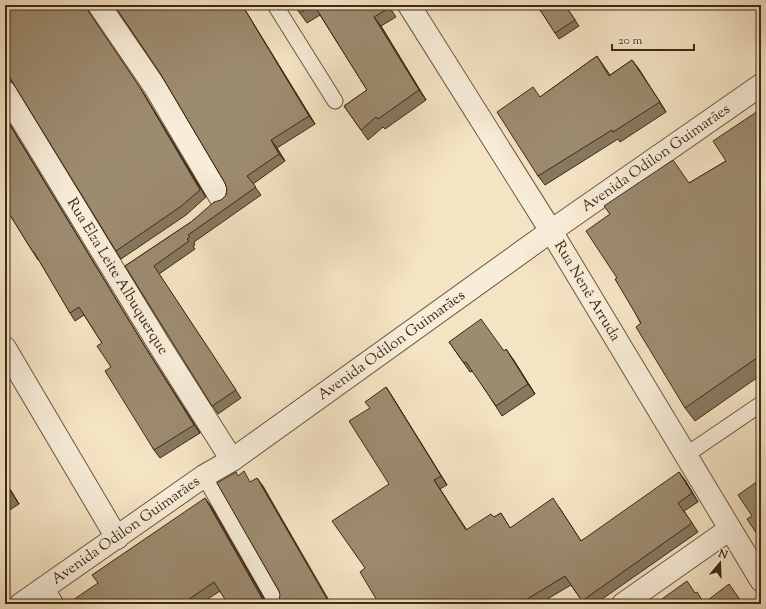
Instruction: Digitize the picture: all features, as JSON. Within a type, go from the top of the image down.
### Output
[{"type":"street","points":[[99,5],[155,87],[214,202]]},
{"type":"street","name":"Rua Nenê Arruda","points":[[409,5],[551,232],[761,580]]},
{"type":"street","name":"Avenida Odilon Guimarães","points":[[21,604],[48,597],[116,538],[204,476],[232,460],[551,232],[761,85]]},
{"type":"street","name":"Rua Elza Leite Albuquerque","points":[[5,92],[122,269],[232,460]]},
{"type":"street","points":[[5,348],[116,538]]},
{"type":"street","points":[[623,604],[730,529]]},
{"type":"lane","points":[[275,5],[335,101]]},
{"type":"lane","points":[[686,455],[761,404]]},
{"type":"lane","points":[[204,476],[277,604]]},
{"type":"building","points":[[5,5],[84,5],[139,86],[200,190],[180,207],[116,251],[10,78],[5,73]]},
{"type":"building","points":[[114,5],[242,5],[309,116],[271,140],[279,154],[247,176],[256,187],[188,235],[190,237],[187,239],[189,241],[154,266],[236,390],[212,406],[125,266],[191,222],[214,202],[221,200],[226,195],[227,189],[225,183],[160,73]]},
{"type":"building","points":[[294,5],[313,5],[300,13]]},
{"type":"building","points":[[314,5],[388,5],[389,8],[374,17],[419,90],[378,119],[376,117],[361,130],[344,106],[367,90]]},
{"type":"building","points":[[537,5],[565,5],[575,20],[555,33]]},
{"type":"building","points":[[597,56],[609,76],[632,60],[660,102],[613,132],[612,130],[538,176],[497,112],[533,87],[540,97]]},
{"type":"building","points":[[761,109],[761,355],[685,408],[636,327],[641,323],[615,279],[617,278],[586,231],[610,214],[604,206],[673,160],[689,183],[726,161],[713,141]]},
{"type":"building","points":[[5,117],[194,425],[154,450],[105,371],[111,367],[97,346],[102,343],[79,307],[70,313],[5,207]]},
{"type":"building","points":[[481,319],[504,351],[506,349],[528,384],[496,406],[466,362],[464,363],[449,342]]},
{"type":"building","points":[[386,387],[441,476],[434,480],[466,530],[491,514],[494,517],[501,513],[510,528],[553,498],[581,541],[679,472],[692,493],[678,503],[692,523],[582,601],[565,576],[519,604],[375,604],[378,602],[360,572],[365,568],[332,521],[389,484],[349,421],[370,408],[365,402]]},
{"type":"building","points":[[244,471],[250,482],[257,478],[330,604],[272,604],[279,600],[279,591],[217,483],[236,472],[238,476]]},
{"type":"building","points":[[761,479],[761,540],[747,519],[752,516],[738,495]]},
{"type":"building","points":[[5,483],[8,488],[5,490]]},
{"type":"building","points":[[205,498],[263,600],[270,604],[228,604],[214,582],[182,604],[76,604],[73,600],[98,583],[92,575]]},
{"type":"building","points":[[687,581],[704,603],[729,584],[743,604],[655,604]]}]
